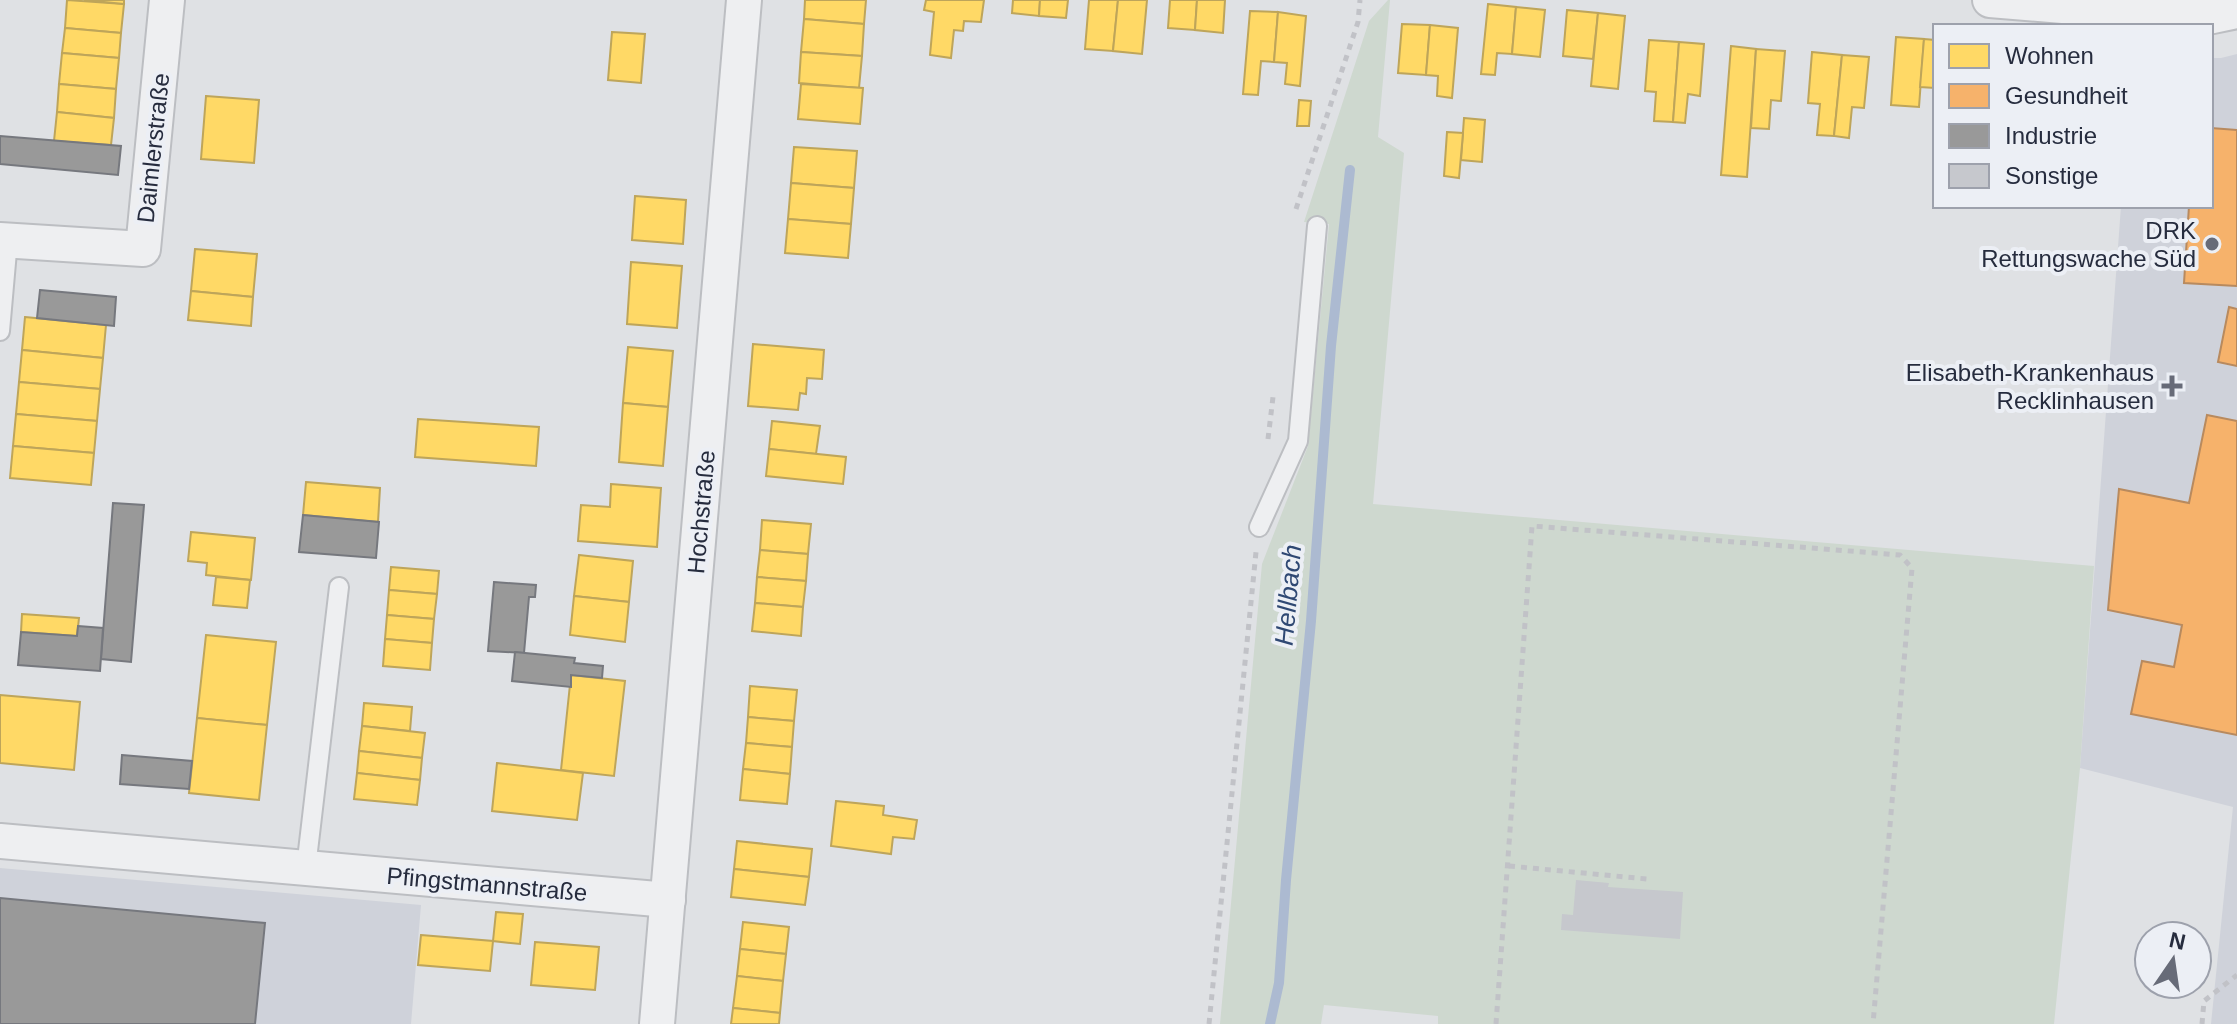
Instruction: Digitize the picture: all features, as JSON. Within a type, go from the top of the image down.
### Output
[{"type":"street","name":"Daimlerstraße","points":[[4,240],[143,249],[167,0]]},
{"type":"street","name":"Hochstraße","points":[[657,1024],[744,0]]},
{"type":"street","points":[[1990,0],[2181,16],[2208,17],[2237,11]]},
{"type":"street","name":"Pfingstmannstraße","points":[[0,841],[668,900]]},
{"type":"lane","points":[[1259,527],[1298,441],[1317,226]]},
{"type":"lane","points":[[0,331],[4,240]]},
{"type":"lane","points":[[306,868],[339,587]]},
{"type":"path","points":[[1496,1024],[1532,526],[1900,555],[1912,568],[1873,1024]]},
{"type":"path","points":[[1509,866],[1647,879]]},
{"type":"path","points":[[2202,1024],[2204,1001],[2237,975]]},
{"type":"shaded area","points":[[1388,0],[1378,137],[1404,153],[1373,504],[2094,566],[2080,768],[2054,1024],[1438,1024],[1438,1016],[1324,1005],[1321,1024],[1220,1024],[1262,564],[1308,446],[1329,224],[1304,222],[1369,21]]},
{"type":"shaded area","name":"Elisabeth-Krankenhaus Recklinhausen","points":[[2237,54],[2237,1024],[2211,1024],[2233,807],[2080,768],[2121,208],[2213,208],[2213,58]]},
{"type":"shaded area","points":[[0,868],[421,905],[411,1024],[0,1024]]},
{"type":"building: Wohnen","points":[[67,0],[124,4],[121,33],[65,28]]},
{"type":"building: Wohnen","points":[[84,0],[124,0],[124,4]]},
{"type":"building: Wohnen","points":[[805,0],[866,0],[864,24],[804,19]]},
{"type":"building: Wohnen","points":[[926,0],[984,0],[981,22],[964,21],[963,31],[954,30],[951,58],[930,55],[934,12],[924,10]]},
{"type":"building: Wohnen","points":[[1013,0],[1040,0],[1039,16],[1012,13]]},
{"type":"building: Wohnen","points":[[1040,0],[1068,0],[1066,18],[1039,16]]},
{"type":"building: Wohnen","points":[[1089,0],[1118,0],[1113,51],[1085,49]]},
{"type":"building: Wohnen","points":[[1118,0],[1147,0],[1142,54],[1113,51]]},
{"type":"building: Wohnen","points":[[1170,0],[1197,0],[1195,30],[1168,28]]},
{"type":"building: Wohnen","points":[[1197,0],[1225,0],[1223,33],[1195,30]]},
{"type":"building: Wohnen","points":[[1488,4],[1516,7],[1512,54],[1497,53],[1495,75],[1481,74]]},
{"type":"building: Wohnen","points":[[1516,7],[1545,10],[1540,57],[1512,54]]},
{"type":"building: Wohnen","points":[[1567,10],[1598,13],[1593,59],[1563,56]]},
{"type":"building: Wohnen","points":[[1250,11],[1278,12],[1274,62],[1261,61],[1258,95],[1243,94]]},
{"type":"building: Wohnen","points":[[1278,12],[1306,16],[1300,86],[1285,84],[1287,63],[1274,62]]},
{"type":"building: Wohnen","points":[[1598,13],[1625,16],[1618,89],[1591,86]]},
{"type":"building: Wohnen","points":[[804,19],[864,24],[862,56],[801,52]]},
{"type":"building: Wohnen","points":[[1402,24],[1430,25],[1426,75],[1398,73]]},
{"type":"building: Wohnen","points":[[1430,25],[1458,28],[1452,98],[1437,96],[1438,76],[1426,75]]},
{"type":"building: Wohnen","points":[[65,28],[121,33],[119,58],[62,53]]},
{"type":"building: Wohnen","points":[[612,32],[645,34],[641,83],[608,80]]},
{"type":"building: Wohnen","points":[[1896,37],[1924,39],[1919,107],[1891,105]]},
{"type":"building: Wohnen","points":[[1924,39],[1933,40],[1933,88],[1920,87]]},
{"type":"building: Wohnen","points":[[1649,40],[1679,42],[1673,122],[1654,121],[1656,92],[1645,91]]},
{"type":"building: Wohnen","points":[[1679,42],[1704,44],[1700,96],[1688,94],[1685,123],[1673,122]]},
{"type":"building: Wohnen","points":[[1731,46],[1756,49],[1747,177],[1721,175]]},
{"type":"building: Wohnen","points":[[1756,49],[1785,51],[1781,101],[1771,100],[1769,129],[1751,128]]},
{"type":"building: Wohnen","points":[[801,52],[862,56],[859,88],[799,83]]},
{"type":"building: Wohnen","points":[[1812,52],[1842,55],[1834,136],[1817,135],[1820,104],[1808,103]]},
{"type":"building: Wohnen","points":[[62,53],[119,58],[116,89],[59,84]]},
{"type":"building: Wohnen","points":[[1842,55],[1869,57],[1864,108],[1852,107],[1849,138],[1834,136]]},
{"type":"building: Wohnen","points":[[59,84],[116,89],[114,118],[57,112]]},
{"type":"building: Wohnen","points":[[801,84],[863,88],[860,124],[798,119]]},
{"type":"building: Wohnen","points":[[206,96],[259,100],[254,163],[201,159]]},
{"type":"building: Wohnen","points":[[1299,100],[1311,101],[1309,126],[1297,126]]},
{"type":"building: Wohnen","points":[[57,112],[114,118],[111,145],[54,141]]},
{"type":"building: Wohnen","points":[[1464,118],[1485,120],[1482,162],[1461,160]]},
{"type":"building: Wohnen","points":[[1447,132],[1463,133],[1459,178],[1444,176]]},
{"type":"building: Wohnen","points":[[794,147],[857,151],[854,188],[791,183]]},
{"type":"building: Wohnen","points":[[791,183],[854,188],[851,224],[788,219]]},
{"type":"building: Wohnen","points":[[635,196],[686,200],[683,244],[632,240]]},
{"type":"building: Wohnen","points":[[788,219],[851,224],[848,258],[785,253]]},
{"type":"building: Wohnen","points":[[195,249],[257,254],[253,297],[191,291]]},
{"type":"building: Wohnen","points":[[631,262],[682,266],[677,328],[627,324]]},
{"type":"building: Wohnen","points":[[191,291],[253,297],[251,326],[188,320]]},
{"type":"building: Wohnen","points":[[25,317],[106,325],[103,358],[22,350]]},
{"type":"building: Wohnen","points":[[753,344],[824,350],[822,379],[807,378],[806,394],[800,393],[798,410],[748,406]]},
{"type":"building: Wohnen","points":[[628,347],[673,351],[668,407],[623,403]]},
{"type":"building: Wohnen","points":[[22,350],[103,358],[100,389],[19,382]]},
{"type":"building: Wohnen","points":[[19,382],[100,389],[97,421],[16,414]]},
{"type":"building: Wohnen","points":[[623,403],[668,407],[663,466],[619,462]]},
{"type":"building: Wohnen","points":[[16,414],[97,421],[94,453],[13,446]]},
{"type":"building: Wohnen","points":[[418,419],[539,427],[536,466],[415,457]]},
{"type":"building: Wohnen","points":[[772,421],[820,426],[816,454],[769,449]]},
{"type":"building: Wohnen","points":[[13,446],[94,453],[91,485],[10,478]]},
{"type":"building: Wohnen","points":[[769,449],[846,457],[843,484],[766,476]]},
{"type":"building: Wohnen","points":[[306,482],[380,488],[378,522],[303,515]]},
{"type":"building: Wohnen","points":[[611,484],[661,488],[657,547],[578,541],[581,505],[610,507]]},
{"type":"building: Wohnen","points":[[762,520],[811,524],[808,554],[760,550]]},
{"type":"building: Wohnen","points":[[191,532],[255,538],[251,580],[206,575],[207,563],[188,561]]},
{"type":"building: Wohnen","points":[[760,550],[808,554],[806,581],[757,577]]},
{"type":"building: Wohnen","points":[[579,555],[633,561],[629,602],[574,596]]},
{"type":"building: Wohnen","points":[[391,567],[439,571],[437,594],[389,590]]},
{"type":"building: Wohnen","points":[[216,577],[250,580],[247,608],[213,605]]},
{"type":"building: Wohnen","points":[[757,577],[806,581],[803,607],[755,603]]},
{"type":"building: Wohnen","points":[[389,590],[437,594],[434,619],[387,615]]},
{"type":"building: Wohnen","points":[[574,596],[629,602],[625,642],[570,635]]},
{"type":"building: Wohnen","points":[[755,603],[803,607],[801,636],[752,631]]},
{"type":"building: Wohnen","points":[[22,614],[79,618],[77,636],[21,632]]},
{"type":"building: Wohnen","points":[[387,615],[434,619],[432,643],[385,639]]},
{"type":"building: Wohnen","points":[[206,635],[276,642],[267,725],[197,718]]},
{"type":"building: Wohnen","points":[[385,639],[432,643],[430,670],[383,666]]},
{"type":"building: Wohnen","points":[[571,675],[625,681],[614,776],[561,770]]},
{"type":"building: Wohnen","points":[[750,686],[797,690],[794,721],[748,717]]},
{"type":"building: Wohnen","points":[[0,695],[80,702],[74,770],[0,763]]},
{"type":"building: Wohnen","points":[[364,703],[412,707],[410,731],[362,726]]},
{"type":"building: Wohnen","points":[[748,717],[794,721],[792,747],[746,743]]},
{"type":"building: Wohnen","points":[[197,718],[267,725],[259,800],[189,793]]},
{"type":"building: Wohnen","points":[[362,726],[425,733],[422,758],[359,751]]},
{"type":"building: Wohnen","points":[[746,743],[792,747],[790,774],[743,769]]},
{"type":"building: Wohnen","points":[[359,751],[422,758],[420,780],[357,773]]},
{"type":"building: Wohnen","points":[[497,763],[583,773],[577,820],[492,811]]},
{"type":"building: Wohnen","points":[[743,769],[790,774],[787,804],[740,800]]},
{"type":"building: Wohnen","points":[[357,773],[420,780],[417,805],[354,799]]},
{"type":"building: Wohnen","points":[[836,801],[884,806],[883,815],[917,820],[914,839],[893,837],[891,854],[831,846]]},
{"type":"building: Wohnen","points":[[737,841],[812,849],[809,877],[734,869]]},
{"type":"building: Wohnen","points":[[734,869],[809,877],[805,905],[731,897]]},
{"type":"building: Wohnen","points":[[496,912],[523,914],[520,944],[493,941]]},
{"type":"building: Wohnen","points":[[743,922],[789,927],[786,954],[740,949]]},
{"type":"building: Wohnen","points":[[421,935],[493,941],[490,971],[418,965]]},
{"type":"building: Wohnen","points":[[535,942],[599,947],[595,990],[531,985]]},
{"type":"building: Wohnen","points":[[740,949],[786,954],[783,981],[737,976]]},
{"type":"building: Wohnen","points":[[737,976],[783,981],[780,1013],[733,1008]]},
{"type":"building: Wohnen","points":[[733,1008],[780,1013],[779,1024],[731,1024]]},
{"type":"building: Gesundheit","name":"DRK Rettungswache Süd","points":[[2213,128],[2237,130],[2237,286],[2184,283],[2189,208],[2213,208]]},
{"type":"building: Gesundheit","points":[[2229,307],[2237,309],[2237,366],[2218,362]]},
{"type":"building: Gesundheit","points":[[2207,415],[2237,421],[2237,735],[2131,714],[2142,661],[2174,667],[2182,625],[2108,610],[2119,489],[2189,503]]},
{"type":"building: Industrie","points":[[0,136],[121,146],[118,175],[0,164]]},
{"type":"building: Industrie","points":[[40,290],[116,297],[114,326],[37,318]]},
{"type":"building: Industrie","points":[[113,503],[144,505],[131,662],[101,659]]},
{"type":"building: Industrie","points":[[303,515],[379,522],[376,558],[299,552]]},
{"type":"building: Industrie","points":[[494,582],[536,585],[535,597],[529,597],[524,653],[488,651]]},
{"type":"building: Industrie","points":[[78,626],[103,628],[100,671],[18,665],[21,632],[77,636]]},
{"type":"building: Industrie","points":[[515,652],[575,658],[574,663],[603,666],[602,678],[571,675],[571,687],[512,681]]},
{"type":"building: Industrie","points":[[122,755],[192,761],[189,789],[120,784]]},
{"type":"building: Industrie","points":[[0,898],[265,923],[255,1024],[0,1024]]},
{"type":"building: Sonstige","points":[[1576,880],[1609,883],[1608,887],[1683,892],[1680,939],[1561,930],[1562,914],[1573,915]]},
{"type":"waterway","name":"Hellbach","points":[[1270,1024],[1279,983],[1311,621],[1331,346],[1350,170]]},
{"type":"place","name":"DRK Rettungswache Süd","points":[[2212,244]]},
{"type":"place","name":"Elisabeth-Krankenhaus Recklinhausen","points":[[2172,386]]}]
